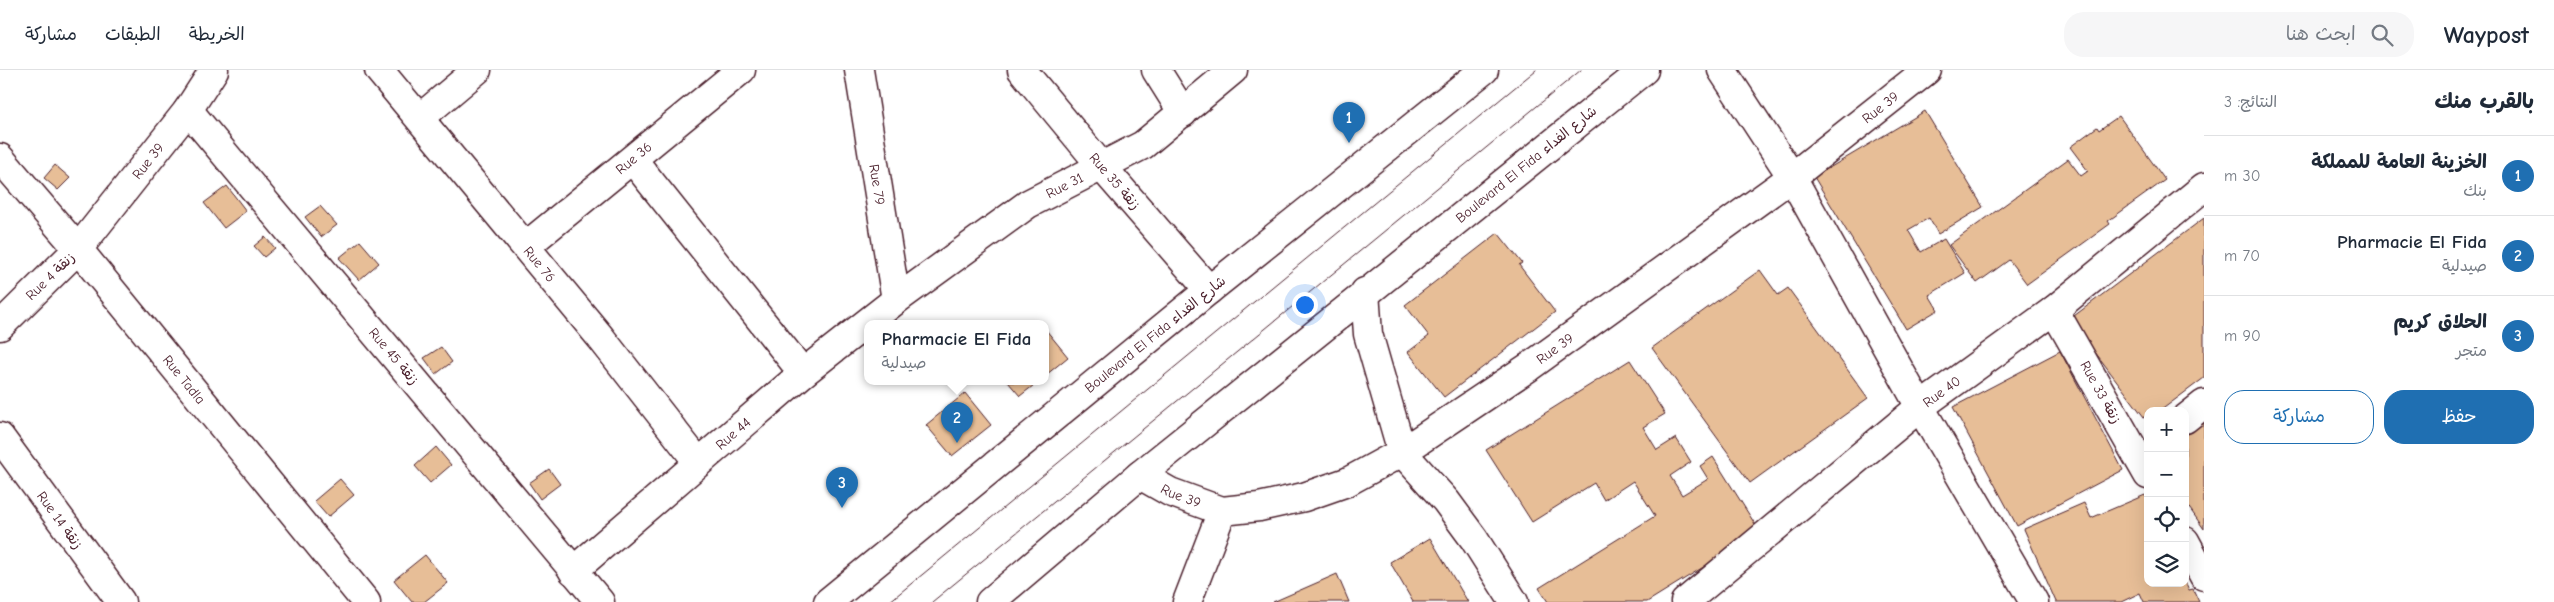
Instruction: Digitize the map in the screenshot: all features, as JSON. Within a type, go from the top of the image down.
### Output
[{"type":"street","name":"Rue 39","points":[[78,248],[188,110],[214,70]]},
{"type":"street","name":"Rue 76","points":[[379,70],[526,246],[698,462]]},
{"type":"street","points":[[420,118],[477,70]]},
{"type":"street","name":"Rue 36","points":[[526,246],[741,70]]},
{"type":"street","name":"Rue 79","points":[[859,70],[896,300]]},
{"type":"street","name":"Rue 35 زنقة","points":[[1022,70],[1102,168],[1209,290]]},
{"type":"street","points":[[1156,70],[1183,113]]},
{"type":"street","name":"Rue 31","points":[[896,300],[1028,204],[1062,185],[1102,168],[1143,145],[1233,70]]},
{"type":"street","name":"Boulevard El Fida شارع الفداء","points":[[828,602],[1209,290],[1484,70]]},
{"type":"street","name":"Boulevard El Fida شارع الفداء","points":[[990,602],[1140,475],[1365,292],[1644,70]]},
{"type":"street","points":[[1722,70],[1792,177],[1920,408],[2034,602]]},
{"type":"street","name":"Rue 39","points":[[1140,475],[1170,492],[1222,511],[1259,507],[1338,485],[1402,452],[1528,367],[1792,177],[1927,70]]},
{"type":"street","name":"Rue 45 زنقة","points":[[188,110],[600,602]]},
{"type":"street","name":"Rue Tadla","points":[[0,158],[78,248],[366,602]]},
{"type":"street","points":[[633,160],[803,373]]},
{"type":"street","name":"Rue 40","points":[[1685,602],[1920,408],[2054,310],[2204,188]]},
{"type":"street","name":"Rue 4 زنقة","points":[[0,326],[78,248]]},
{"type":"street","points":[[1365,292],[1368,334],[1402,452],[1446,501],[1474,539],[1514,602]]},
{"type":"street","name":"Rue 44","points":[[871,320],[896,300]]},
{"type":"street","name":"Rue 33 زنقة","points":[[2054,310],[2144,461]]},
{"type":"street","name":"Rue 44","points":[[573,571],[803,373],[864,325]]},
{"type":"street","points":[[2189,416],[2204,404]]},
{"type":"street","name":"Rue 14 زنقة","points":[[0,437],[121,602]]},
{"type":"street","points":[[1187,602],[1222,511]]},
{"type":"building","points":[[1925,111],[1983,207],[1938,234],[1929,218],[1908,230],[1921,252],[1944,239],[1965,273],[1929,295],[1938,310],[1906,329],[1814,177]]},
{"type":"building","points":[[2119,116],[2165,180],[2108,221],[2110,224],[2027,284],[2009,260],[1977,283],[1949,245],[2068,159],[2081,176],[2088,171],[2070,147],[2097,127],[2099,130]]},
{"type":"building","points":[[55,165],[70,178],[58,190],[44,178]]},
{"type":"building","points":[[227,186],[246,211],[224,228],[204,203]]},
{"type":"building","points":[[320,206],[337,225],[321,237],[305,217]]},
{"type":"building","points":[[2204,218],[2204,378],[2165,407],[2144,407],[2144,417],[2070,319]]},
{"type":"building","points":[[1498,233],[1522,263],[1519,265],[1555,312],[1444,397],[1408,352],[1429,336],[1405,305]]},
{"type":"building","points":[[265,237],[275,248],[264,257],[254,246]]},
{"type":"building","points":[[360,241],[379,263],[359,280],[339,258]]},
{"type":"building","points":[[1760,270],[1778,295],[1788,288],[1868,398],[1750,483],[1652,348]]},
{"type":"building","points":[[1049,334],[1068,357],[1049,373]]},
{"type":"building","points":[[441,347],[452,362],[436,374],[424,358]]},
{"type":"building","points":[[2060,351],[2123,470],[2017,526],[1953,407]]},
{"type":"building","points":[[1630,360],[1665,414],[1643,427],[1657,450],[1676,438],[1691,462],[1670,476],[1682,495],[1708,479],[1700,466],[1713,457],[1760,532],[1647,602],[1548,602],[1539,588],[1655,516],[1633,481],[1604,500],[1594,483],[1532,522],[1486,450]]},
{"type":"building","points":[[1011,385],[1034,385],[1020,396]]},
{"type":"building","points":[[965,393],[991,425],[952,456],[926,425]]},
{"type":"building","points":[[2204,412],[2204,529],[2189,508],[2189,422]]},
{"type":"building","points":[[436,447],[451,465],[430,483],[415,466]]},
{"type":"building","points":[[549,469],[560,484],[540,499],[529,483]]},
{"type":"building","points":[[340,479],[354,495],[328,517],[314,501]]},
{"type":"building","points":[[2144,495],[2144,587],[2188,587],[2189,590],[2193,589],[2199,602],[2144,602],[2140,593],[2121,602],[2056,602],[2024,529],[2084,503],[2091,518]]},
{"type":"building","points":[[1430,538],[1468,602],[1413,602],[1390,562]]},
{"type":"building","points":[[425,555],[448,583],[424,602],[412,602],[394,580]]},
{"type":"building","points":[[1337,574],[1349,602],[1273,602]]},
{"type":"tram line","points":[[889,602],[1536,70]]},
{"type":"tram line","points":[[932,602],[1581,70]]},
{"type":"place","name":"الخزينة العامة للمملكة","points":[[1349,143]]},
{"type":"place","name":"Pharmacie El Fida","points":[[957,443]]},
{"type":"place","name":"الحلاق كريم","points":[[842,508]]}]
